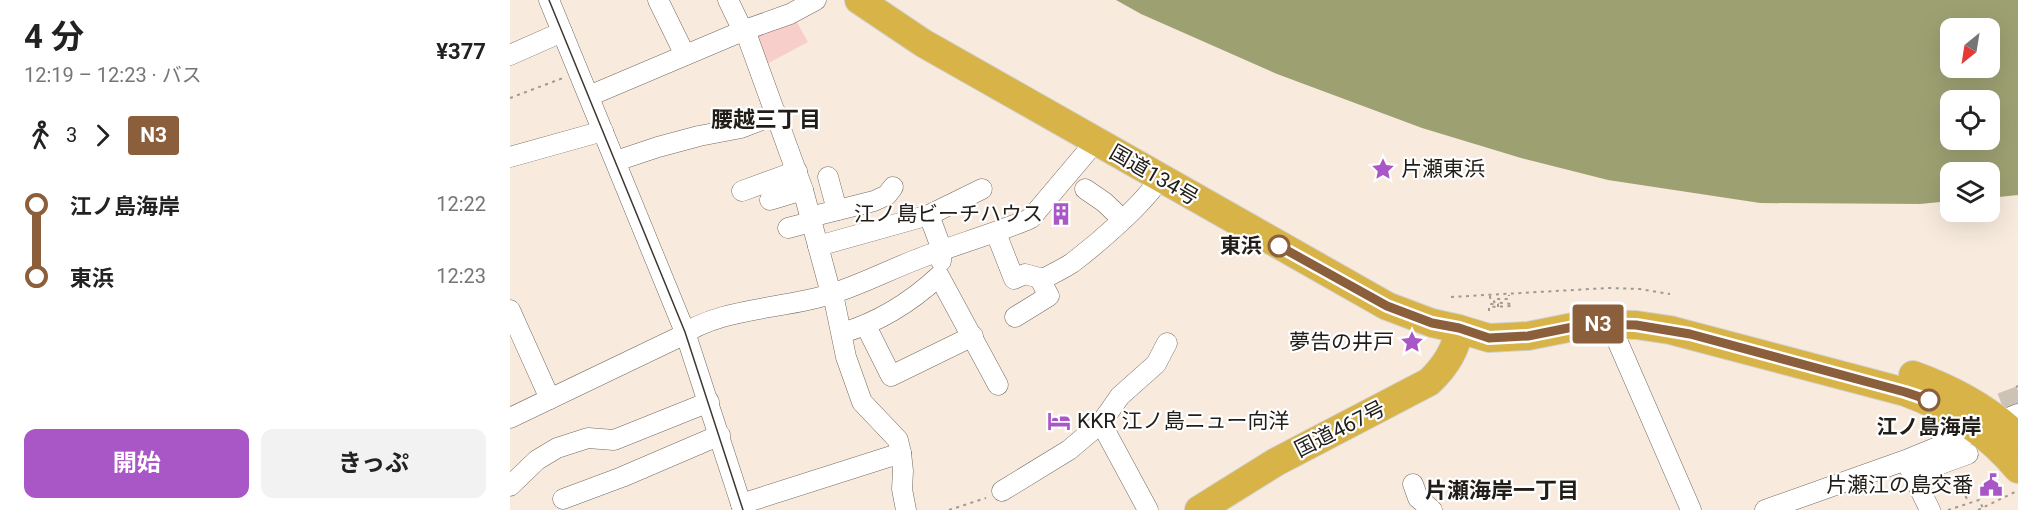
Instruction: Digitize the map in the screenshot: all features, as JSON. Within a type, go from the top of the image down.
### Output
[{"type":"highway","name":"国道134号","points":[[859,0],[923,43],[1387,306],[1432,323],[1459,328],[1489,338],[1518,338],[1570,327],[1636,325],[1690,334],[1905,392],[1929,400],[1984,447],[1998,448],[2017,480]]},
{"type":"highway","name":"国道134号","points":[[1459,328],[1489,322],[1525,320],[1586,307],[1639,308],[1673,314],[1910,374],[1958,393],[1984,447]]},
{"type":"highway","name":"国道467号","points":[[1198,510],[1276,462],[1429,382],[1442,369],[1452,353],[1459,328]]},
{"type":"street","points":[[549,0],[685,332],[742,507],[901,453]]},
{"type":"street","points":[[658,0],[685,55]]},
{"type":"street","points":[[728,0],[744,30],[777,114],[803,190],[832,294],[846,357],[862,402],[898,440],[906,510]]},
{"type":"street","points":[[589,96],[744,30],[790,14],[816,0]]},
{"type":"street","points":[[510,55],[562,32]]},
{"type":"street","points":[[616,162],[658,147],[741,128],[777,114]]},
{"type":"street","points":[[510,157],[603,131]]},
{"type":"street","points":[[510,418],[677,338],[685,332],[725,317],[832,294],[942,250],[996,233],[1031,218],[1096,141]]},
{"type":"street","points":[[742,191],[796,171]]},
{"type":"street","points":[[828,177],[837,210]]},
{"type":"street","points":[[1042,279],[1070,264],[1153,190],[1161,178]]},
{"type":"street","points":[[788,228],[837,210],[882,198],[893,187]]},
{"type":"street","points":[[818,246],[928,215],[982,189]]},
{"type":"street","points":[[1085,189],[1104,202],[1122,219]]},
{"type":"street","points":[[770,200],[803,190]]},
{"type":"street","points":[[928,215],[942,250],[939,276],[998,386]]},
{"type":"street","points":[[996,233],[1014,279],[1025,274],[1042,279]]},
{"type":"street","points":[[842,333],[866,326],[914,297],[939,276]]},
{"type":"street","points":[[1015,317],[1049,296],[1042,279]]},
{"type":"street","points":[[510,310],[550,399]]},
{"type":"street","points":[[1610,324],[1691,510]]},
{"type":"street","points":[[866,326],[891,376],[973,336]]},
{"type":"street","points":[[1002,491],[1069,450],[1101,423],[1120,396],[1156,364],[1167,343]]},
{"type":"street","points":[[510,486],[537,460],[557,448],[588,438],[614,440],[709,402]]},
{"type":"street","points":[[1101,423],[1148,510]]},
{"type":"street","points":[[563,499],[622,477],[720,435]]},
{"type":"street","points":[[1909,467],[1984,447]]},
{"type":"street","points":[[1765,510],[1984,447]]},
{"type":"street","points":[[1909,467],[1930,510]]},
{"type":"street","points":[[1413,484],[1418,498],[1432,510]]},
{"type":"path","points":[[510,98],[579,72]]},
{"type":"path","points":[[1451,297],[1608,288],[1640,289],[1670,294]]},
{"type":"path","points":[[1494,303],[1494,300],[1509,299],[1509,295]]},
{"type":"path","points":[[1512,304],[1513,295]]},
{"type":"path","points":[[1490,296],[1491,304],[1498,304],[1498,307]]},
{"type":"path","points":[[1494,303],[1512,304]]},
{"type":"path","points":[[1489,311],[1489,307],[1512,306],[1512,304]]},
{"type":"path","points":[[1968,502],[1984,447]]},
{"type":"path","points":[[1978,510],[2017,480]]},
{"type":"path","points":[[949,510],[983,499]]},
{"type":"path","points":[[1948,510],[1979,500],[1983,508]]},
{"type":"shaded area","points":[[1116,0],[2018,0],[2018,195],[2000,197],[2000,162],[1940,162],[1940,202],[1920,204],[1760,203],[1608,180],[1521,158],[1422,128],[1277,74],[1141,14]]},
{"type":"shaded area","points":[[794,17],[808,42],[763,66],[754,32]]},
{"type":"tunnel","points":[[2007,390],[2018,420]]},
{"type":"tram line","points":[[549,0],[685,332],[743,510]]},
{"type":"bus line","name":"N3","points":[[1279,246],[1387,306],[1432,323],[1459,328],[1489,338],[1518,338],[1588,324],[1636,325],[1690,334],[1929,400]]},
{"type":"place","name":"片瀬東浜","points":[[1383,169]]},
{"type":"place","name":"江ノ島ビーチハウス","points":[[1061,214]]},
{"type":"place","name":"東浜","points":[[1279,246]]},
{"type":"place","name":"夢告の井戸","points":[[1412,342]]},
{"type":"place","name":"江ノ島海岸","points":[[1929,400]]},
{"type":"place","name":"KKR 江ノ島ニュー向洋","points":[[1059,421]]},
{"type":"place","name":"片瀬江の島交番","points":[[1991,485]]},
{"type":"district","name":"腰越三丁目","points":[[766,119]]},
{"type":"district","name":"片瀬海岸一丁目","points":[[1502,490]]}]
